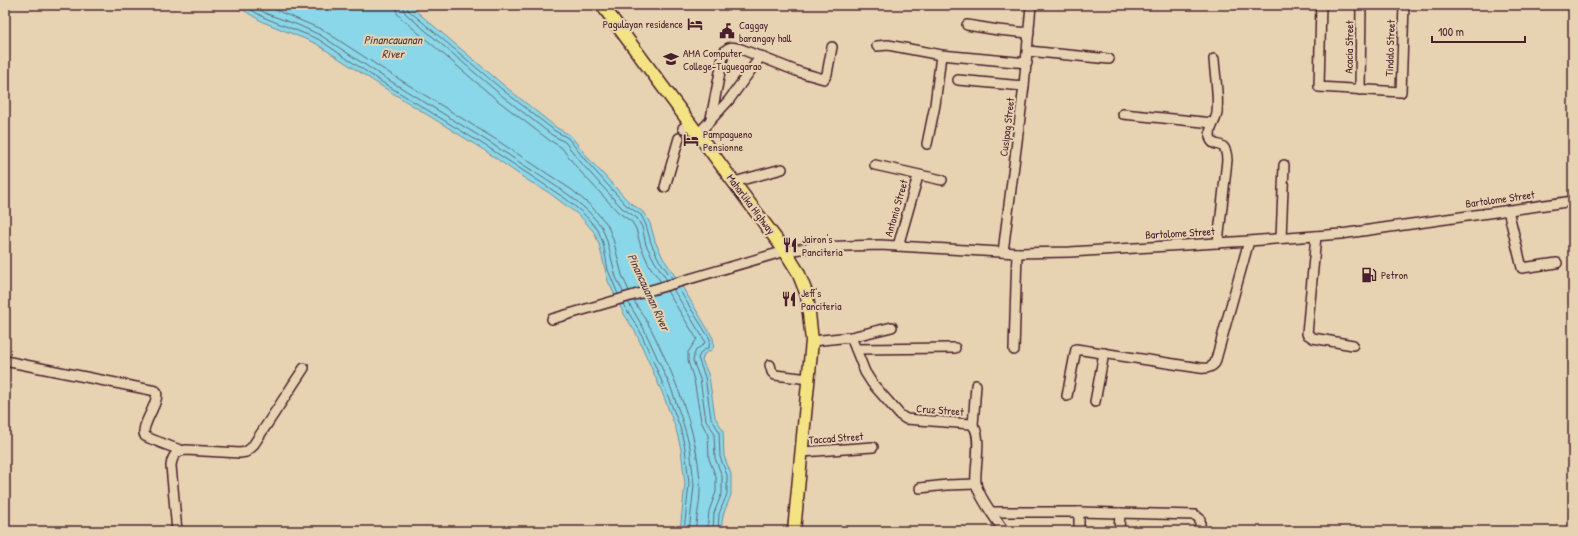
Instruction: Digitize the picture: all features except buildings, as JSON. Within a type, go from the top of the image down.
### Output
[{"type":"main road","name":"Maharlika Highway","points":[[602,5],[687,126],[698,134],[785,251],[798,272],[807,295],[812,341],[794,531]]},
{"type":"street","name":"Cusipag Street","points":[[1003,252],[1027,63],[1031,5]]},
{"type":"street","points":[[1321,5],[1319,87],[1360,90]]},
{"type":"street","name":"Acacia Street","points":[[1360,90],[1361,5]]},
{"type":"street","name":"Tindalo Street","points":[[1360,90],[1401,92],[1404,5]]},
{"type":"street","points":[[967,25],[1029,33]]},
{"type":"street","points":[[877,46],[893,46],[941,55],[1027,63]]},
{"type":"street","points":[[711,118],[724,52],[726,49],[733,47],[761,56],[799,72],[824,79],[827,74],[832,47]]},
{"type":"street","points":[[1028,51],[1109,59]]},
{"type":"street","points":[[927,144],[935,105],[941,55]]},
{"type":"street","points":[[698,134],[729,100],[761,56]]},
{"type":"street","points":[[1214,59],[1217,113],[1210,130],[1211,140],[1224,146],[1226,153],[1218,243]]},
{"type":"street","points":[[958,80],[1024,86]]},
{"type":"street","points":[[1122,114],[1213,123]]},
{"type":"street","points":[[665,187],[679,138]]},
{"type":"street","points":[[874,165],[918,176],[942,180]]},
{"type":"street","points":[[1281,238],[1284,165]]},
{"type":"street","points":[[734,182],[782,169]]},
{"type":"street","name":"Antonio Street","points":[[898,246],[918,176]]},
{"type":"street","name":"Bartolome Street","points":[[552,319],[785,251],[816,247],[898,246],[1003,252],[1070,252],[1249,242],[1281,238],[1341,234],[1573,201]]},
{"type":"street","points":[[1508,210],[1522,268],[1557,263]]},
{"type":"street","points":[[1316,236],[1307,334],[1313,338],[1353,345]]},
{"type":"street","points":[[1067,396],[1075,350],[1206,369],[1213,366],[1249,242]]},
{"type":"street","points":[[1014,350],[1017,252]]},
{"type":"street","points":[[812,341],[851,337],[892,327]]},
{"type":"street","name":"Cruz Street","points":[[851,337],[866,372],[872,382],[900,416],[917,421],[973,425],[976,428],[978,434],[976,484],[990,512],[1004,531]]},
{"type":"street","points":[[856,349],[955,348]]},
{"type":"street","points":[[1095,402],[1104,353]]},
{"type":"street","points":[[5,361],[156,391],[157,396],[147,421],[144,434],[146,437],[150,440],[165,443],[180,450],[233,453],[246,452],[252,447],[304,368]]},
{"type":"street","points":[[770,365],[772,372],[775,375],[809,379]]},
{"type":"street","points":[[973,425],[976,384]]},
{"type":"street","name":"Taccad Street","points":[[802,452],[873,447]]},
{"type":"street","points":[[177,531],[171,466],[175,453],[180,450]]},
{"type":"street","points":[[920,488],[976,484]]},
{"type":"street","points":[[990,512],[1079,512],[1195,515],[1200,519],[1200,531]]},
{"type":"street","points":[[1079,512],[1079,531]]},
{"type":"street","points":[[1119,531],[1120,513]]},
{"type":"water","name":"Pinancauanan River","points":[[235,5],[409,5],[507,88],[557,128],[570,135],[589,159],[629,202],[643,212],[650,223],[655,241],[663,258],[713,338],[713,349],[704,354],[702,360],[709,376],[715,417],[723,430],[724,456],[731,474],[731,495],[723,515],[721,531],[680,531],[685,484],[681,449],[676,429],[662,392],[636,333],[624,314],[608,281],[599,244],[594,232],[580,216],[548,192],[527,180],[487,152],[315,43],[263,22]]},
{"type":"place","name":"Pagulayan residence","points":[[695,24]]},
{"type":"place","name":"Caggay barangay hall","points":[[727,31]]},
{"type":"place","name":"AMA Computer College-Tuguegarao","points":[[671,59]]},
{"type":"place","name":"Pampagueno Pensionne","points":[[691,140]]},
{"type":"place","name":"Jairon's Panciteria","points":[[790,245]]},
{"type":"place","name":"Petron","points":[[1369,275]]},
{"type":"place","name":"Jeff's Panciteria","points":[[789,299]]}]
